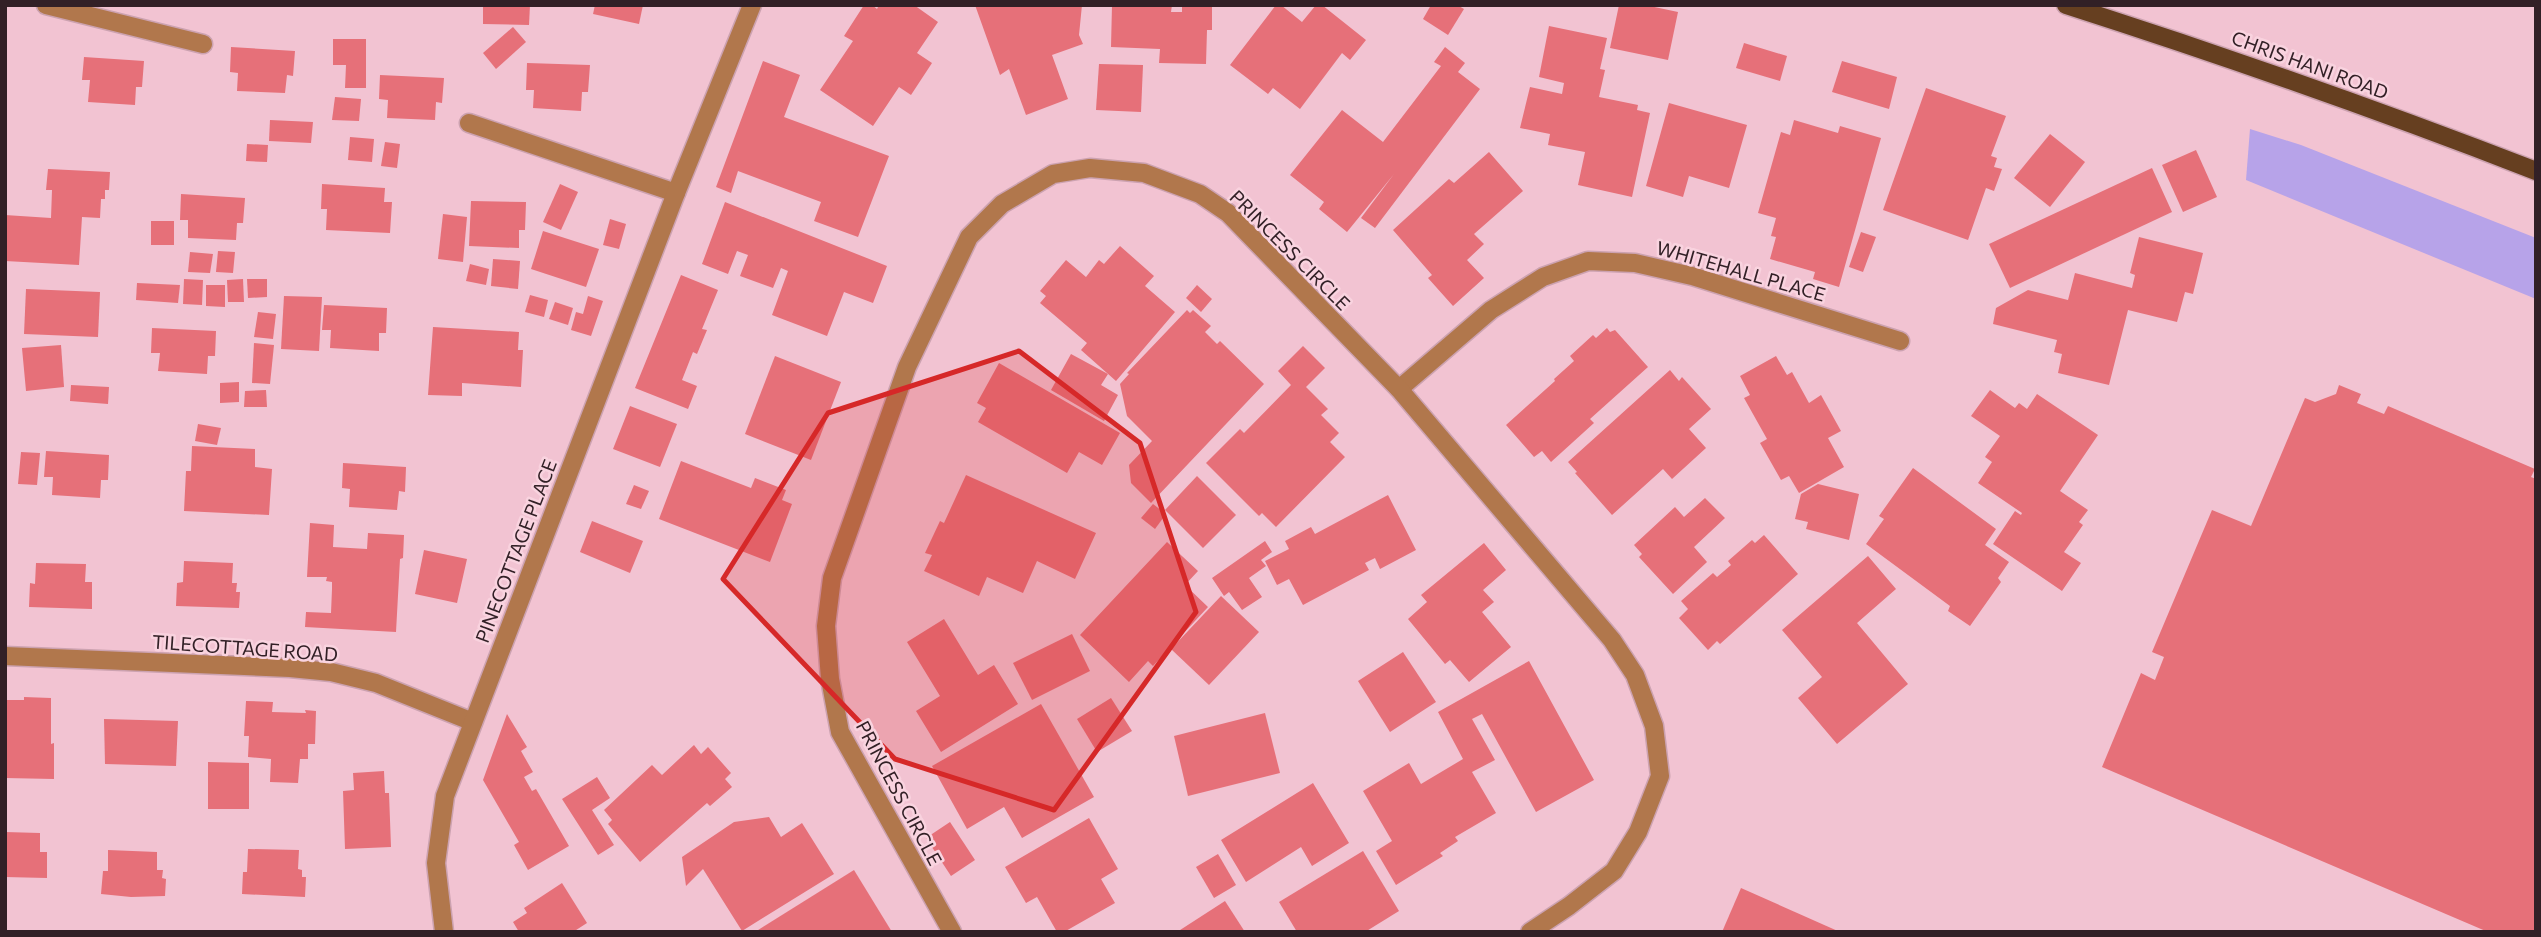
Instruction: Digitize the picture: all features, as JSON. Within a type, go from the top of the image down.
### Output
[{"type":"main road","name":"CHRIS HANI ROAD","points":[[2066,5],[2225,56],[2536,171]]},
{"type":"street","points":[[46,5],[203,44]]},
{"type":"street","name":"PINECOTTAGE PLACE","points":[[444,932],[436,863],[445,796],[676,194],[752,5]]},
{"type":"street","points":[[469,123],[676,194]]},
{"type":"street","name":"PRINCESS CIRCLE","points":[[952,932],[840,733],[830,679],[826,626],[832,578],[907,367],[969,237],[1002,204],[1053,174],[1090,168],[1144,173],[1199,194],[1228,213],[1399,389],[1612,640],[1635,675],[1654,726],[1660,776],[1638,832],[1614,871],[1530,932]]},
{"type":"street","name":"WHITEHALL PLACE","points":[[1399,389],[1491,310],[1543,277],[1588,261],[1635,263],[1692,275],[1900,341]]},
{"type":"street","name":"TILECOTTAGE ROAD","points":[[5,656],[331,672],[376,683],[473,722]]},
{"type":"highlighted area","points":[[1019,351],[1140,443],[1196,612],[1054,810],[895,759],[723,579],[828,413]]},
{"type":"shaded area","points":[[2250,129],[2301,145],[2536,238],[2536,299],[2246,180]]},
{"type":"building","points":[[483,5],[530,5],[529,25],[483,24]]},
{"type":"building","points":[[595,5],[643,5],[639,24],[593,14]]},
{"type":"building","points":[[864,5],[872,5],[877,9],[879,5],[914,5],[938,22],[917,53],[932,63],[911,95],[899,87],[873,126],[820,90],[853,41],[844,36]]},
{"type":"building","points":[[975,5],[1082,5],[1079,35],[1083,44],[1052,55],[1068,99],[1026,115],[1009,69],[1000,75]]},
{"type":"building","points":[[1112,5],[1172,5],[1171,12],[1182,12],[1182,5],[1212,5],[1212,30],[1207,30],[1206,64],[1159,63],[1160,49],[1111,47]]},
{"type":"building","points":[[1276,5],[1281,5],[1302,22],[1316,5],[1322,5],[1366,40],[1350,60],[1342,53],[1300,109],[1273,88],[1268,94],[1230,65]]},
{"type":"building","points":[[1431,5],[1457,5],[1464,9],[1448,35],[1423,19]]},
{"type":"building","points":[[1619,5],[1645,5],[1678,12],[1668,60],[1610,48]]},
{"type":"building","points":[[1549,26],[1607,38],[1600,69],[1605,70],[1599,97],[1638,105],[1637,110],[1650,113],[1632,197],[1578,185],[1585,152],[1548,145],[1550,134],[1520,128],[1530,87],[1562,94],[1564,83],[1539,77]]},
{"type":"building","points":[[513,27],[526,42],[496,69],[483,53]]},
{"type":"building","points":[[333,39],[366,39],[366,88],[345,88],[346,65],[333,65]]},
{"type":"building","points":[[1744,43],[1787,56],[1780,81],[1736,68]]},
{"type":"building","points":[[231,47],[295,51],[293,76],[287,75],[285,93],[237,91],[238,73],[230,72]]},
{"type":"building","points":[[1445,47],[1465,63],[1458,72],[1480,89],[1375,228],[1361,218],[1394,174],[1347,232],[1319,209],[1324,202],[1290,175],[1342,110],[1383,142],[1441,66],[1434,62]]},
{"type":"building","points":[[84,57],[144,61],[142,87],[136,87],[135,105],[88,102],[90,80],[82,80]]},
{"type":"building","points":[[763,61],[800,75],[784,117],[889,156],[858,237],[814,221],[821,202],[738,171],[731,193],[716,187]]},
{"type":"building","points":[[1842,61],[1897,77],[1889,109],[1832,92]]},
{"type":"building","points":[[527,63],[590,65],[588,92],[582,92],[581,111],[533,108],[534,90],[526,90]]},
{"type":"building","points":[[1099,64],[1143,65],[1141,112],[1096,110]]},
{"type":"building","points":[[380,75],[444,78],[442,103],[436,102],[435,120],[387,118],[388,100],[379,99]]},
{"type":"building","points":[[1926,88],[2006,116],[1991,156],[1997,158],[1994,167],[2002,169],[1994,191],[1986,188],[1968,240],[1883,210]]},
{"type":"building","points":[[335,97],[361,99],[359,121],[332,120]]},
{"type":"building","points":[[1669,103],[1747,125],[1729,188],[1689,176],[1683,197],[1646,186]]},
{"type":"building","points":[[270,120],[313,122],[311,143],[269,141]]},
{"type":"building","points":[[1794,120],[1838,133],[1840,126],[1881,138],[1839,287],[1813,279],[1815,272],[1770,259],[1776,237],[1771,236],[1776,218],[1758,213],[1781,132],[1790,135]]},
{"type":"building","points":[[2050,134],[2085,162],[2050,207],[2014,178]]},
{"type":"building","points":[[350,137],[374,139],[372,162],[348,160]]},
{"type":"building","points":[[385,142],[400,144],[397,168],[381,166]]},
{"type":"building","points":[[247,144],[268,145],[267,162],[246,161]]},
{"type":"building","points":[[2196,150],[2217,197],[2183,212],[2162,165]]},
{"type":"building","points":[[1489,152],[1523,191],[1474,234],[1484,244],[1467,260],[1484,278],[1453,306],[1428,278],[1432,275],[1393,230],[1449,179],[1454,183]]},
{"type":"building","points":[[2152,168],[2172,212],[2010,288],[1989,244]]},
{"type":"building","points":[[48,169],[110,172],[109,190],[105,190],[105,199],[101,199],[100,218],[82,217],[79,265],[5,261],[5,215],[51,218],[52,190],[46,190]]},
{"type":"building","points":[[322,184],[385,188],[384,202],[392,202],[390,233],[326,230],[327,209],[321,209]]},
{"type":"building","points":[[560,184],[578,192],[561,230],[543,222]]},
{"type":"building","points":[[181,194],[245,198],[243,223],[237,223],[236,240],[188,238],[188,220],[180,220]]},
{"type":"building","points":[[471,201],[526,202],[525,230],[519,230],[519,248],[469,246]]},
{"type":"building","points":[[725,202],[887,266],[873,303],[844,292],[827,336],[772,315],[788,271],[781,268],[773,288],[740,276],[748,255],[737,251],[728,274],[702,264]]},
{"type":"building","points":[[443,214],[467,217],[463,262],[438,259]]},
{"type":"building","points":[[610,219],[626,224],[619,249],[603,245]]},
{"type":"building","points":[[151,221],[174,221],[174,245],[151,245]]},
{"type":"building","points":[[543,231],[599,249],[586,287],[531,269]]},
{"type":"building","points":[[1861,232],[1876,237],[1863,272],[1849,267]]},
{"type":"building","points":[[2139,237],[2203,253],[2193,294],[2185,292],[2177,322],[2128,310],[2109,385],[2058,373],[2062,354],[2054,352],[2057,340],[1993,324],[1996,308],[2028,290],[2068,300],[2075,273],[2132,288],[2135,275],[2130,273]]},
{"type":"building","points":[[1120,246],[1154,276],[1145,286],[1175,312],[1116,381],[1081,350],[1087,343],[1040,303],[1046,296],[1040,291],[1066,260],[1086,277],[1099,260],[1104,264]]},
{"type":"building","points":[[218,251],[235,252],[233,273],[216,272]]},
{"type":"building","points":[[190,252],[213,254],[210,273],[188,272]]},
{"type":"building","points":[[493,259],[520,261],[518,289],[491,286]]},
{"type":"building","points":[[470,264],[489,269],[486,285],[466,281]]},
{"type":"building","points":[[681,275],[718,290],[702,329],[707,330],[697,354],[693,352],[682,380],[697,386],[688,409],[635,388]]},
{"type":"building","points":[[184,279],[203,280],[202,305],[183,304]]},
{"type":"building","points":[[243,279],[244,302],[228,302],[227,280]]},
{"type":"building","points":[[247,279],[267,279],[267,297],[248,298]]},
{"type":"building","points":[[137,283],[180,285],[178,303],[136,300]]},
{"type":"building","points":[[206,285],[225,285],[225,307],[206,306]]},
{"type":"building","points":[[1197,285],[1212,299],[1201,312],[1186,298]]},
{"type":"building","points":[[26,289],[100,292],[98,337],[24,334]]},
{"type":"building","points":[[530,295],[548,300],[544,317],[525,312]]},
{"type":"building","points":[[284,296],[322,297],[319,351],[281,349]]},
{"type":"building","points":[[588,296],[603,301],[591,336],[571,330],[576,312],[583,314]]},
{"type":"building","points":[[555,302],[573,308],[568,325],[549,319]]},
{"type":"building","points":[[324,305],[387,308],[386,333],[379,333],[379,351],[330,348],[331,330],[322,330]]},
{"type":"building","points":[[1187,310],[1190,313],[1193,310],[1211,326],[1205,332],[1217,344],[1220,341],[1264,384],[1151,503],[1131,483],[1129,465],[1152,441],[1127,416],[1120,384],[1129,374],[1127,373]]},
{"type":"building","points":[[258,312],[276,314],[273,339],[254,337]]},
{"type":"building","points":[[433,327],[519,332],[518,350],[523,350],[521,387],[462,383],[462,396],[428,395]]},
{"type":"building","points":[[152,328],[216,331],[215,356],[208,356],[207,374],[158,371],[160,353],[151,353]]},
{"type":"building","points":[[1607,328],[1610,332],[1615,330],[1648,367],[1590,419],[1594,423],[1551,462],[1542,451],[1534,457],[1506,425],[1574,361],[1570,356],[1593,335],[1596,338]]},
{"type":"building","points":[[254,343],[274,345],[270,384],[252,383]]},
{"type":"building","points":[[61,345],[64,387],[26,391],[22,348]]},
{"type":"building","points":[[1303,346],[1325,368],[1306,387],[1328,409],[1321,415],[1339,433],[1330,442],[1345,457],[1276,527],[1262,513],[1259,516],[1206,463],[1240,429],[1244,433],[1291,385],[1278,371]]},
{"type":"building","points":[[1071,354],[1108,374],[1101,385],[1118,395],[1104,421],[1051,390]]},
{"type":"building","points":[[775,356],[841,382],[811,460],[745,434]]},
{"type":"building","points":[[1776,356],[1787,375],[1792,372],[1809,403],[1821,395],[1841,431],[1828,438],[1844,467],[1799,493],[1789,476],[1781,480],[1760,443],[1767,439],[1744,398],[1750,395],[1740,376]]},
{"type":"building","points":[[999,363],[1120,433],[1102,465],[1079,452],[1067,473],[978,422],[986,408],[977,403]]},
{"type":"building","points":[[1670,370],[1679,381],[1682,377],[1711,409],[1689,429],[1706,448],[1672,479],[1663,469],[1612,515],[1568,462]]},
{"type":"building","points":[[239,382],[239,402],[220,403],[220,383]]},
{"type":"building","points":[[71,385],[109,387],[108,404],[70,401]]},
{"type":"building","points":[[2339,385],[2361,394],[2357,403],[2384,414],[2388,406],[2535,469],[2531,477],[2536,479],[2536,932],[2488,932],[2102,767],[2141,673],[2155,680],[2164,657],[2152,652],[2212,510],[2251,526],[2305,398],[2315,402],[2336,394]]},
{"type":"building","points":[[266,390],[267,407],[244,407],[245,391]]},
{"type":"building","points":[[1990,390],[2015,408],[2019,403],[2027,409],[2037,394],[2098,435],[2060,491],[2088,510],[2079,522],[2083,525],[2064,552],[2081,563],[2062,591],[1993,544],[2015,511],[2021,515],[2022,513],[1978,483],[1992,462],[1985,457],[2000,436],[1971,416]]},
{"type":"building","points":[[630,406],[677,424],[660,467],[613,449]]},
{"type":"building","points":[[198,424],[221,428],[217,445],[195,441]]},
{"type":"building","points":[[192,446],[255,449],[255,467],[272,469],[269,515],[184,511],[186,471],[191,471]]},
{"type":"building","points":[[46,451],[109,455],[108,480],[101,480],[100,498],[52,495],[53,477],[44,477]]},
{"type":"building","points":[[21,452],[40,453],[37,485],[18,484]]},
{"type":"building","points":[[681,461],[751,488],[755,478],[786,490],[782,500],[792,504],[770,562],[659,519]]},
{"type":"building","points":[[343,463],[406,467],[405,492],[399,491],[397,510],[349,507],[350,489],[342,488]]},
{"type":"building","points":[[1913,468],[1996,529],[1985,545],[2009,562],[1998,578],[2001,582],[1970,626],[1948,611],[1950,606],[1866,544],[1884,519],[1879,516]]},
{"type":"building","points":[[966,475],[1096,533],[1075,579],[1037,561],[1023,593],[987,577],[979,596],[924,571],[932,555],[925,553],[940,521],[944,523]]},
{"type":"building","points":[[1197,476],[1236,515],[1203,548],[1165,510]]},
{"type":"building","points":[[1818,484],[1859,494],[1849,540],[1806,529],[1808,522],[1795,519],[1801,494]]},
{"type":"building","points":[[634,485],[649,491],[641,509],[626,504]]},
{"type":"building","points":[[1388,495],[1416,550],[1380,569],[1375,558],[1365,563],[1369,570],[1303,605],[1289,579],[1277,585],[1265,561],[1289,549],[1285,541],[1311,527],[1315,534]]},
{"type":"building","points":[[1705,498],[1725,518],[1694,547],[1707,562],[1673,594],[1639,557],[1642,554],[1634,545],[1675,507],[1684,517]]},
{"type":"building","points":[[1153,504],[1166,514],[1155,529],[1141,518]]},
{"type":"building","points":[[592,521],[643,541],[630,573],[580,552]]},
{"type":"building","points":[[310,523],[334,525],[333,547],[367,549],[368,533],[404,535],[396,632],[305,627],[306,612],[331,613],[332,582],[326,581],[327,577],[307,577]]},
{"type":"building","points":[[1764,535],[1798,574],[1720,644],[1717,641],[1708,650],[1679,618],[1688,609],[1681,601],[1713,573],[1717,577],[1731,565],[1728,561],[1752,540],[1755,543]]},
{"type":"building","points":[[1265,541],[1272,552],[1261,560],[1266,566],[1249,578],[1262,597],[1242,610],[1229,592],[1224,596],[1212,578]]},
{"type":"building","points":[[1167,542],[1198,571],[1185,585],[1208,607],[1153,666],[1148,661],[1129,682],[1080,635]]},
{"type":"building","points":[[1484,543],[1506,570],[1483,590],[1494,602],[1482,612],[1511,647],[1469,682],[1450,660],[1445,664],[1408,619],[1427,602],[1421,595]]},
{"type":"building","points":[[424,550],[467,559],[457,603],[415,594]]},
{"type":"building","points":[[1868,556],[1896,589],[1857,623],[1908,684],[1837,744],[1798,698],[1822,677],[1782,630]]},
{"type":"building","points":[[184,561],[233,563],[232,583],[237,583],[236,592],[240,592],[239,608],[176,606],[177,583],[183,582]]},
{"type":"building","points":[[36,563],[86,564],[85,582],[92,582],[92,609],[29,607],[30,583],[35,584]]},
{"type":"building","points":[[1221,596],[1259,632],[1209,685],[1171,649]]},
{"type":"building","points":[[944,619],[978,675],[994,665],[1018,704],[941,752],[916,711],[940,696],[907,642]]},
{"type":"building","points":[[1072,634],[1090,671],[1032,700],[1013,663]]},
{"type":"building","points":[[1403,652],[1436,702],[1390,732],[1358,681]]},
{"type":"building","points":[[1529,661],[1594,780],[1536,812],[1482,714],[1472,719],[1495,760],[1472,772],[1496,813],[1455,837],[1458,841],[1440,853],[1443,856],[1396,885],[1376,851],[1392,841],[1363,791],[1409,763],[1421,784],[1463,759],[1438,712]]},
{"type":"building","points":[[24,697],[51,698],[54,779],[5,778],[5,700],[24,700]]},
{"type":"building","points":[[1111,698],[1132,731],[1097,752],[1077,719]]},
{"type":"building","points":[[246,701],[273,702],[272,712],[316,711],[315,744],[308,744],[308,759],[300,759],[298,783],[270,782],[271,759],[248,757],[249,736],[244,736]]},
{"type":"building","points":[[1041,704],[1094,797],[1022,838],[1004,807],[967,829],[932,766]]},
{"type":"building","points":[[1265,713],[1280,773],[1188,796],[1174,736]]},
{"type":"building","points":[[507,714],[527,747],[521,751],[533,772],[524,777],[532,791],[536,789],[569,846],[528,870],[514,845],[519,842],[483,780]]},
{"type":"building","points":[[104,719],[178,721],[176,766],[105,764]]},
{"type":"building","points":[[694,745],[701,754],[708,747],[731,773],[725,779],[732,787],[710,806],[707,803],[640,862],[608,824],[612,820],[604,810],[652,765],[662,775]]},
{"type":"building","points":[[208,762],[249,763],[249,809],[208,809]]},
{"type":"building","points":[[384,771],[385,793],[389,793],[391,847],[345,849],[343,791],[354,790],[353,773]]},
{"type":"building","points":[[597,777],[610,798],[592,810],[614,845],[598,855],[562,799]]},
{"type":"building","points":[[1313,783],[1349,843],[1312,866],[1301,847],[1246,882],[1221,840]]},
{"type":"building","points":[[769,817],[781,837],[802,823],[834,874],[742,931],[703,869],[686,886],[682,857],[734,822]]},
{"type":"building","points":[[1089,818],[1118,869],[1101,879],[1115,903],[1064,932],[1057,932],[1037,897],[1026,903],[1005,867]]},
{"type":"building","points":[[950,822],[975,860],[951,876],[926,838]]},
{"type":"building","points":[[5,832],[40,833],[40,852],[47,852],[47,878],[5,877]]},
{"type":"building","points":[[248,849],[299,850],[298,869],[302,870],[302,877],[306,877],[305,897],[242,894]]},
{"type":"building","points":[[108,850],[157,852],[157,870],[163,870],[162,878],[166,879],[165,896],[101,894],[103,871],[108,871]]},
{"type":"building","points":[[1363,851],[1399,911],[1365,932],[1297,932],[1279,902]]},
{"type":"building","points":[[1218,854],[1236,885],[1214,898],[1196,867]]},
{"type":"building","points":[[854,870],[892,932],[755,932]]},
{"type":"building","points":[[562,883],[587,923],[573,932],[519,932],[513,922],[527,913],[524,908]]},
{"type":"building","points":[[1741,888],[1840,932],[1722,932]]},
{"type":"building","points":[[1225,901],[1245,932],[1177,932]]}]
